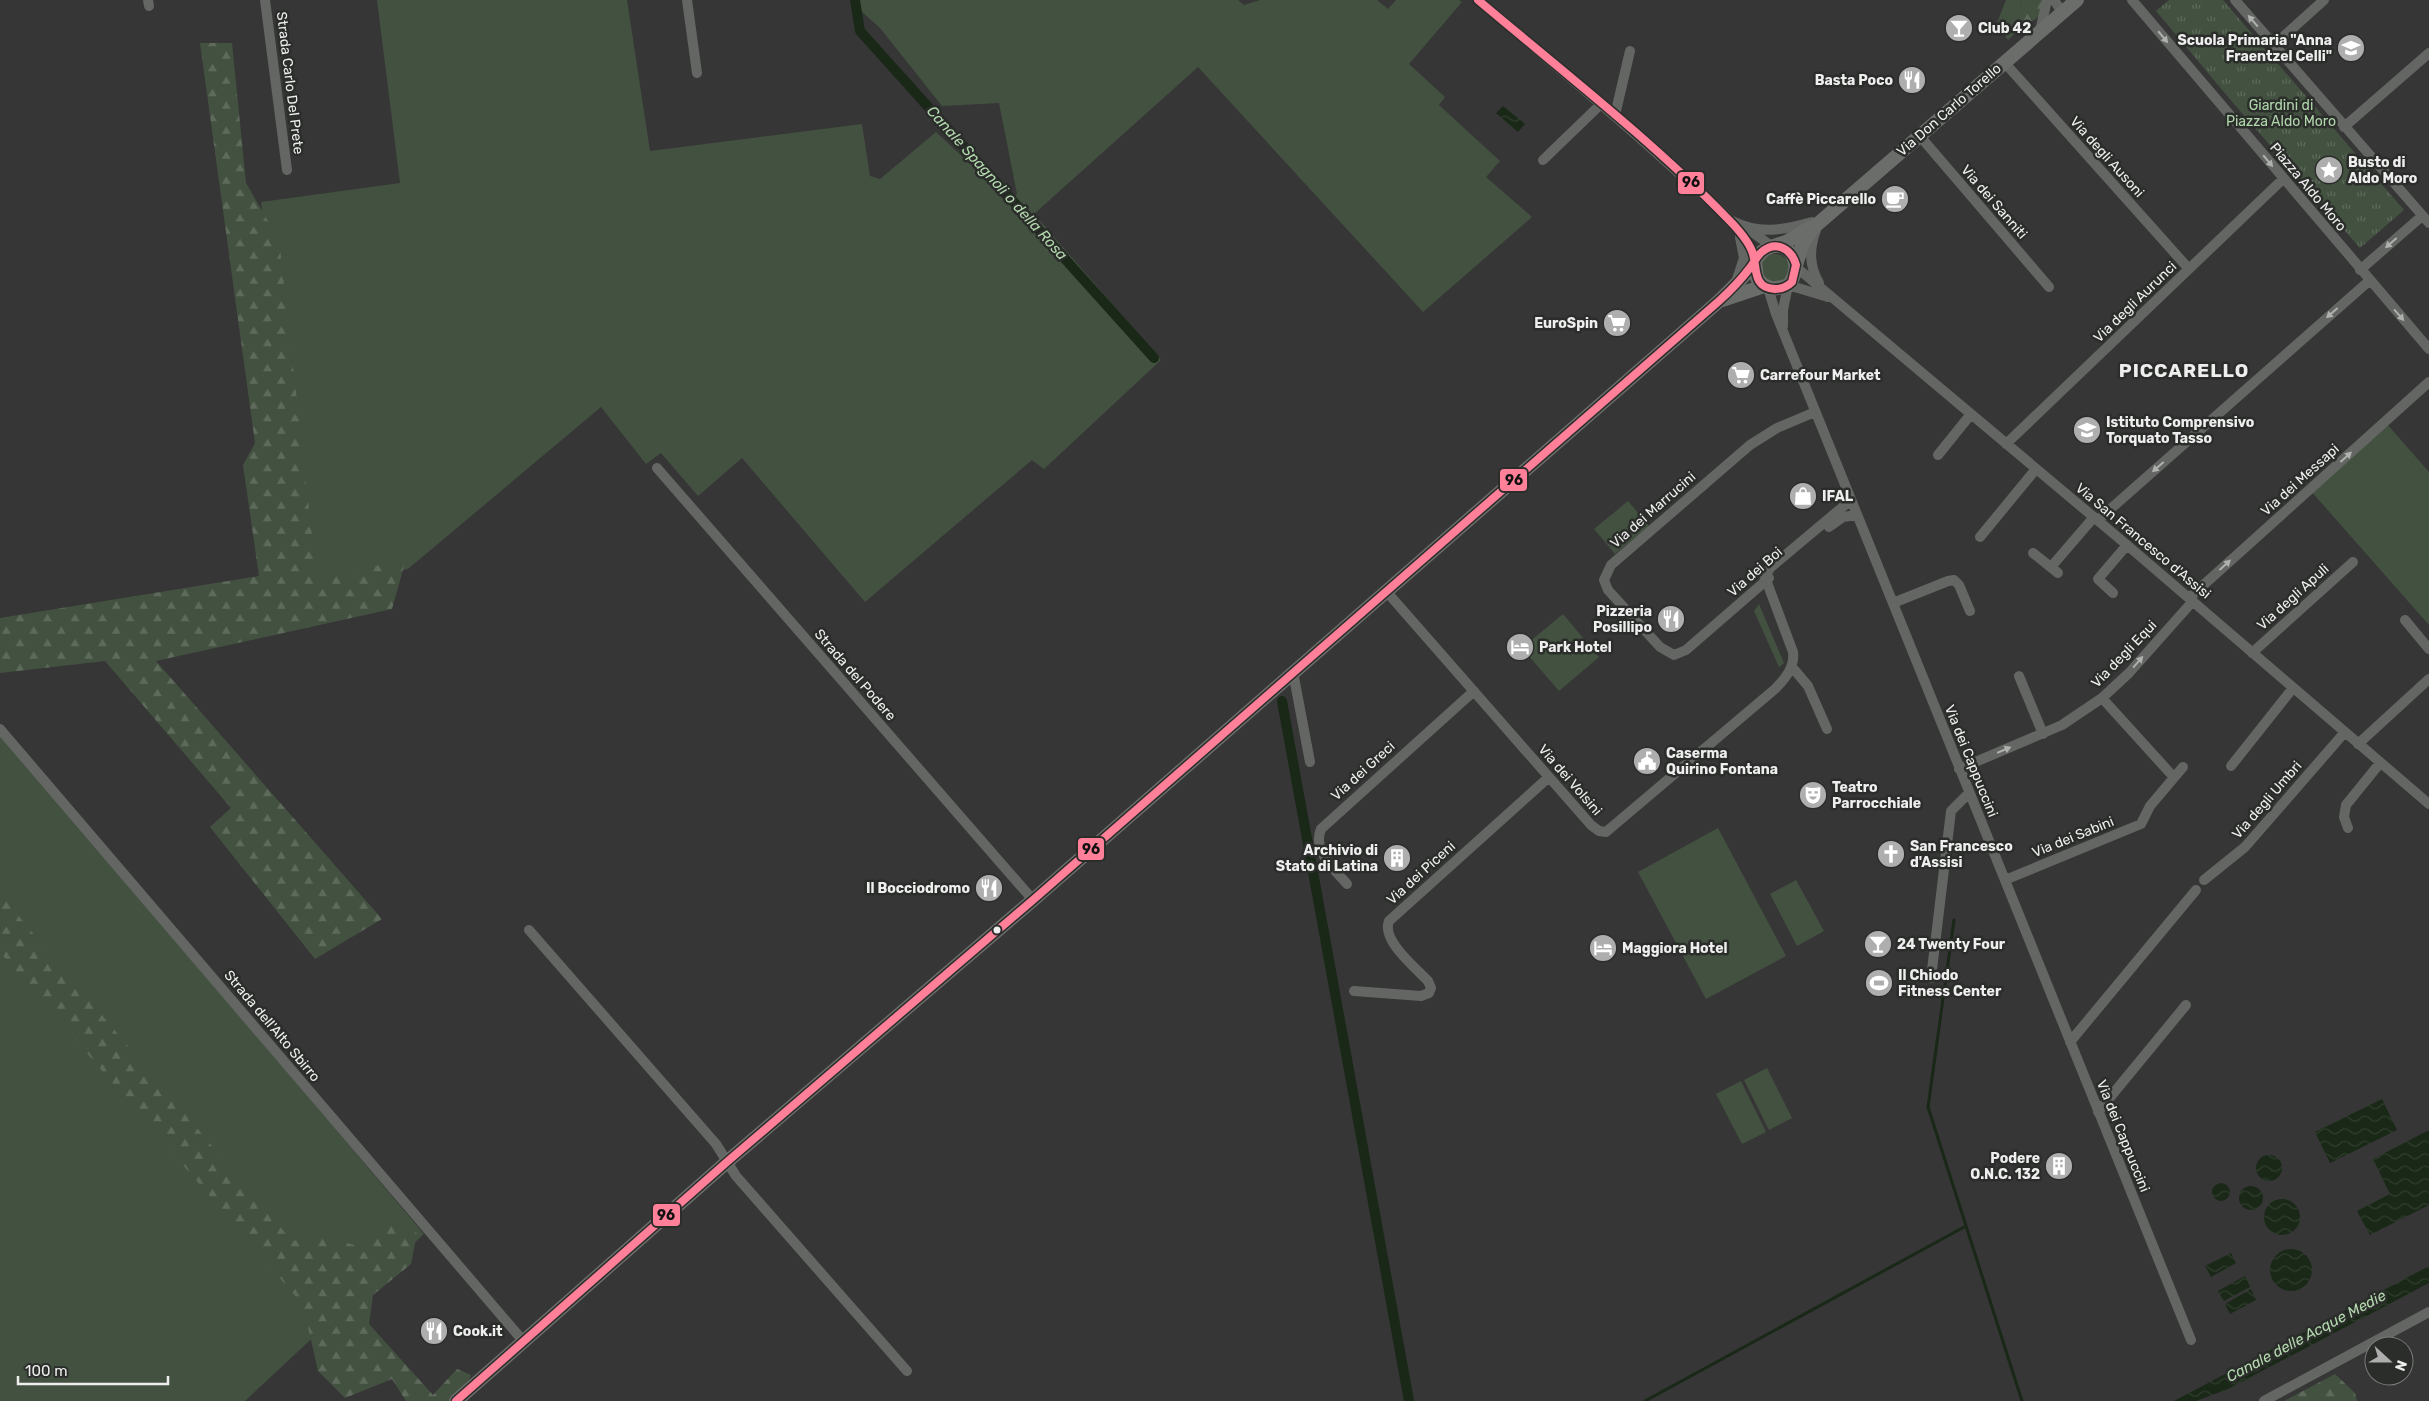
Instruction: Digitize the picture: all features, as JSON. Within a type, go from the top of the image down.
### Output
[{"type":"main road","name":"Via Don Carlo Torello","points":[[1796,266],[1809,232],[1821,220],[2070,4]]},
{"type":"main road","name":"Via Don Carlo Torello","points":[[1774,247],[1786,242],[1821,220]]},
{"type":"main road","points":[[456,1401],[728,1161],[1032,900],[1719,301],[1764,250],[1774,247],[1790,252],[1796,266],[1795,277],[1788,286],[1774,289],[1766,287],[1719,301]]},
{"type":"main road","points":[[1755,262],[1755,274],[1766,287]]},
{"type":"street","name":"Strada Carlo Del Prete","points":[[266,0],[286,170]]},
{"type":"street","points":[[687,0],[697,73]]},
{"type":"street","points":[[1478,0],[1614,115],[1727,218],[1742,230],[1774,247]]},
{"type":"street","points":[[2040,30],[2047,0]]},
{"type":"street","points":[[2054,0],[2070,4]]},
{"type":"street","name":"Piazza Aldo Moro","points":[[2146,0],[2135,4],[2369,281],[2429,349]]},
{"type":"street","points":[[2235,0],[2426,220],[2360,270]]},
{"type":"street","points":[[2274,45],[2324,0]]},
{"type":"street","points":[[1614,115],[1630,51]]},
{"type":"street","points":[[2344,127],[2427,59]]},
{"type":"street","name":"Via degli Ausoni","points":[[2004,62],[2189,269]]},
{"type":"street","points":[[1543,160],[1601,104]]},
{"type":"street","name":"Via dei Sanniti","points":[[1919,136],[2048,287]]},
{"type":"street","name":"Via degli Aurunci","points":[[2006,444],[2283,180]]},
{"type":"street","points":[[1742,230],[1777,231],[1821,220]]},
{"type":"street","name":"Via San Francesco d'Assisi","points":[[1821,220],[1812,242],[1811,258],[1812,270],[1822,288]]},
{"type":"street","points":[[1742,230],[1755,262]]},
{"type":"street","points":[[1734,286],[1744,258],[1742,230]]},
{"type":"street","name":"Via San Francesco d'Assisi","points":[[1796,266],[2191,599],[2429,804]]},
{"type":"street","points":[[2033,553],[2054,570],[2096,519],[2369,281]]},
{"type":"street","name":"Via San Francesco d'Assisi","points":[[1788,286],[1837,300]]},
{"type":"street","name":"Via dei Cappuccini","points":[[1783,330],[1783,310],[1788,286]]},
{"type":"street","name":"Via dei Cappuccini","points":[[1766,287],[1968,793],[2191,1340]]},
{"type":"street","name":"Via dei Messapi","points":[[2191,599],[2429,382]]},
{"type":"street","name":"Via dei Marrucini","points":[[1674,655],[1660,647],[1608,590],[1604,580],[1606,570],[1750,445],[1777,428],[1815,412]]},
{"type":"street","points":[[1938,455],[1972,414]]},
{"type":"street","name":"Strada del Podere","points":[[657,468],[1032,900]]},
{"type":"street","points":[[1980,537],[2036,469]]},
{"type":"street","name":"Via dei Boi","points":[[1674,655],[1686,650],[1851,500]]},
{"type":"street","name":"Via dei Boi","points":[[1766,577],[1836,521],[1857,515]]},
{"type":"street","points":[[2113,593],[2098,579],[2127,545]]},
{"type":"street","name":"Via degli Apuli","points":[[2252,653],[2353,562]]},
{"type":"street","points":[[1766,577],[1793,652],[1792,667],[1808,686],[1826,729]]},
{"type":"street","points":[[1893,603],[1954,580],[1959,585],[1970,611]]},
{"type":"street","name":"Via dei Volsini","points":[[1386,591],[1591,825],[1599,831],[1606,832],[1774,689],[1792,667]]},
{"type":"street","name":"Via degli Equi","points":[[1959,769],[2062,725],[2102,698],[2129,673],[2191,599]]},
{"type":"street","points":[[2405,620],[2429,649]]},
{"type":"street","points":[[1293,672],[1310,762]]},
{"type":"street","points":[[2019,676],[2043,734]]},
{"type":"street","points":[[2358,744],[2429,679]]},
{"type":"street","points":[[2231,766],[2294,688]]},
{"type":"street","name":"Via dei Greci","points":[[1346,884],[1321,852],[1318,839],[1321,829],[1474,691]]},
{"type":"street","points":[[2102,698],[2170,774]]},
{"type":"street","name":"Strada dell'Alto Sbirro","points":[[0,729],[524,1342]]},
{"type":"street","name":"Via degli Umbri","points":[[2204,880],[2245,847],[2344,732]]},
{"type":"street","points":[[2348,828],[2344,817],[2346,805],[2380,763]]},
{"type":"street","name":"Via dei Sabini","points":[[2005,880],[2141,824],[2150,806],[2183,767]]},
{"type":"street","name":"Via dei Piceni","points":[[1354,991],[1421,996],[1429,993],[1431,988],[1428,981],[1389,938],[1387,931],[1390,921],[1549,777]]},
{"type":"street","points":[[1931,978],[1951,811],[1968,793]]},
{"type":"street","points":[[2070,1042],[2196,890]]},
{"type":"street","points":[[529,930],[716,1144],[736,1176],[907,1371]]},
{"type":"street","points":[[2098,1112],[2186,1005]]},
{"type":"street","points":[[2264,1401],[2429,1312]]},
{"type":"green space","points":[[377,0],[627,0],[650,151],[862,124],[870,176],[880,179],[936,132],[982,175],[1007,204],[1017,194],[999,103],[942,106],[880,28],[861,11],[859,0],[1238,0],[1244,5],[1260,0],[1377,0],[1388,9],[1396,0],[1459,0],[1462,2],[1409,64],[1445,97],[1439,105],[1500,161],[1486,177],[1532,217],[1423,312],[1198,67],[1034,214],[1161,360],[1044,469],[1032,460],[865,602],[742,458],[698,496],[661,453],[646,464],[601,407],[408,569],[309,588],[261,202],[400,183]]},
{"type":"green space","points":[[2006,0],[2022,0],[2020,7],[2025,23],[2027,22],[2008,40],[1996,25]]},
{"type":"green space","points":[[2022,0],[2046,0],[2037,18],[2025,23],[2021,20],[2020,7]]},
{"type":"green space","name":"Giardini di Piazza Aldo Moro","points":[[2169,0],[2223,0],[2404,210],[2360,248],[2234,104],[2156,11]]},
{"type":"green space","points":[[200,43],[232,43],[246,183],[279,240],[317,580],[406,559],[392,609],[156,661],[382,919],[315,959],[210,827],[231,808],[105,661],[0,673],[0,618],[259,576],[243,465],[255,443]]},
{"type":"green space","points":[[1775,254],[1785,258],[1789,268],[1785,278],[1775,282],[1765,278],[1761,268],[1765,258]]},
{"type":"green space","points":[[2386,423],[2429,472],[2429,625],[2310,490]]},
{"type":"green space","points":[[1628,501],[1649,526],[1615,554],[1594,529]]},
{"type":"green space","points":[[1759,604],[1784,663],[1779,667],[1754,611]]},
{"type":"green space","points":[[1563,614],[1599,657],[1559,691],[1522,648]]},
{"type":"green space","points":[[0,732],[424,1234],[245,1401],[0,1401]]},
{"type":"green space","points":[[1718,828],[1786,956],[1706,999],[1638,872]]},
{"type":"green space","points":[[1796,880],[1824,931],[1797,946],[1770,894]]},
{"type":"green space","points":[[0,894],[292,1241],[323,1236],[368,1249],[387,1221],[417,1233],[411,1264],[373,1295],[369,1324],[433,1395],[457,1369],[471,1375],[461,1401],[406,1401],[392,1379],[345,1398],[318,1371],[303,1305],[0,952]]},
{"type":"green space","points":[[1767,1068],[1792,1118],[1769,1130],[1744,1080]]},
{"type":"green space","points":[[1741,1081],[1766,1132],[1742,1144],[1716,1094]]},
{"type":"green space","points":[[2335,1374],[2355,1393],[2357,1401],[2284,1401]]},
{"type":"water","points":[[1503,106],[1525,124],[1518,132],[1496,113]]},
{"type":"water","points":[[2382,1099],[2397,1130],[2330,1163],[2315,1132]]},
{"type":"water","points":[[2429,1130],[2429,1205],[2370,1235],[2357,1211],[2390,1194],[2373,1159]]},
{"type":"water","points":[[2269,1155],[2278,1159],[2282,1168],[2278,1177],[2269,1181],[2260,1177],[2256,1168],[2260,1159]]},
{"type":"water","points":[[2217,1183],[2225,1183],[2230,1188],[2228,1199],[2217,1201],[2212,1196],[2212,1188]]},
{"type":"water","points":[[2251,1186],[2259,1190],[2263,1198],[2259,1206],[2251,1210],[2243,1206],[2239,1198],[2243,1190]]},
{"type":"water","points":[[2282,1199],[2295,1204],[2300,1217],[2295,1230],[2282,1235],[2269,1230],[2264,1217],[2269,1204]]},
{"type":"water","points":[[2287,1249],[2295,1249],[2306,1255],[2312,1270],[2306,1285],[2295,1291],[2287,1291],[2276,1285],[2270,1274],[2270,1266],[2276,1255]]},
{"type":"water","points":[[2231,1253],[2236,1263],[2211,1277],[2205,1266]]},
{"type":"water","name":"Canale delle Acque Medie","points":[[2429,1266],[2429,1283],[2228,1389],[2196,1401],[2174,1401]]},
{"type":"water","points":[[2245,1276],[2250,1287],[2224,1301],[2218,1291]]},
{"type":"water","points":[[2251,1289],[2256,1300],[2230,1314],[2225,1304]]},
{"type":"waterway","name":"Canale Spagnoli o della Rosa","points":[[855,0],[860,31],[1154,358]]},
{"type":"waterway","points":[[1282,701],[1409,1401]]},
{"type":"waterway","points":[[1954,920],[1928,1107],[2022,1401]]},
{"type":"waterway","points":[[1645,1401],[1966,1226]]},
{"type":"transit line","name":"96","points":[[456,1401],[728,1161],[1033,900],[1719,301],[1742,278],[1751,267],[1752,264],[1754,262],[1756,259],[1757,257],[1761,253],[1774,246],[1787,251],[1796,265],[1792,282],[1777,289],[1767,288],[1762,285],[1757,275],[1756,269],[1755,263],[1754,257],[1750,247],[1741,233],[1727,218],[1637,133],[1478,0]]},
{"type":"place","name":"Club 42","points":[[1959,28]]},
{"type":"place","name":"Scuola Primaria \"Anna Fraentzel Celli\"","points":[[2351,48]]},
{"type":"place","name":"Basta Poco","points":[[1912,80]]},
{"type":"place","name":"Busto di Aldo Moro","points":[[2329,170]]},
{"type":"place","name":"Caffè Piccarello","points":[[1895,199]]},
{"type":"place","name":"EuroSpin","points":[[1617,323]]},
{"type":"place","name":"Carrefour Market","points":[[1741,375]]},
{"type":"place","name":"Istituto Comprensivo Torquato Tasso","points":[[2087,430]]},
{"type":"place","name":"IFAL","points":[[1803,496]]},
{"type":"place","name":"Pizzeria Posillipo","points":[[1671,619]]},
{"type":"place","name":"Park Hotel","points":[[1520,647]]},
{"type":"place","name":"Caserma Quirino Fontana","points":[[1647,761]]},
{"type":"place","name":"Teatro Parrocchiale","points":[[1813,795]]},
{"type":"place","name":"San Francesco d'Assisi","points":[[1891,854]]},
{"type":"place","name":"Archivio di Stato di Latina","points":[[1397,858]]},
{"type":"place","name":"Il Bocciodromo","points":[[989,888]]},
{"type":"place","name":"24 Twenty Four","points":[[1878,944]]},
{"type":"place","name":"Maggiora Hotel","points":[[1603,948]]},
{"type":"place","name":"Il Chiodo Fitness Center","points":[[1879,983]]},
{"type":"place","name":"Podere O.N.C. 132","points":[[2059,1166]]},
{"type":"place","name":"Cook.it","points":[[434,1331]]},
{"type":"district","name":"PICCARELLO","points":[[2184,370]]}]
